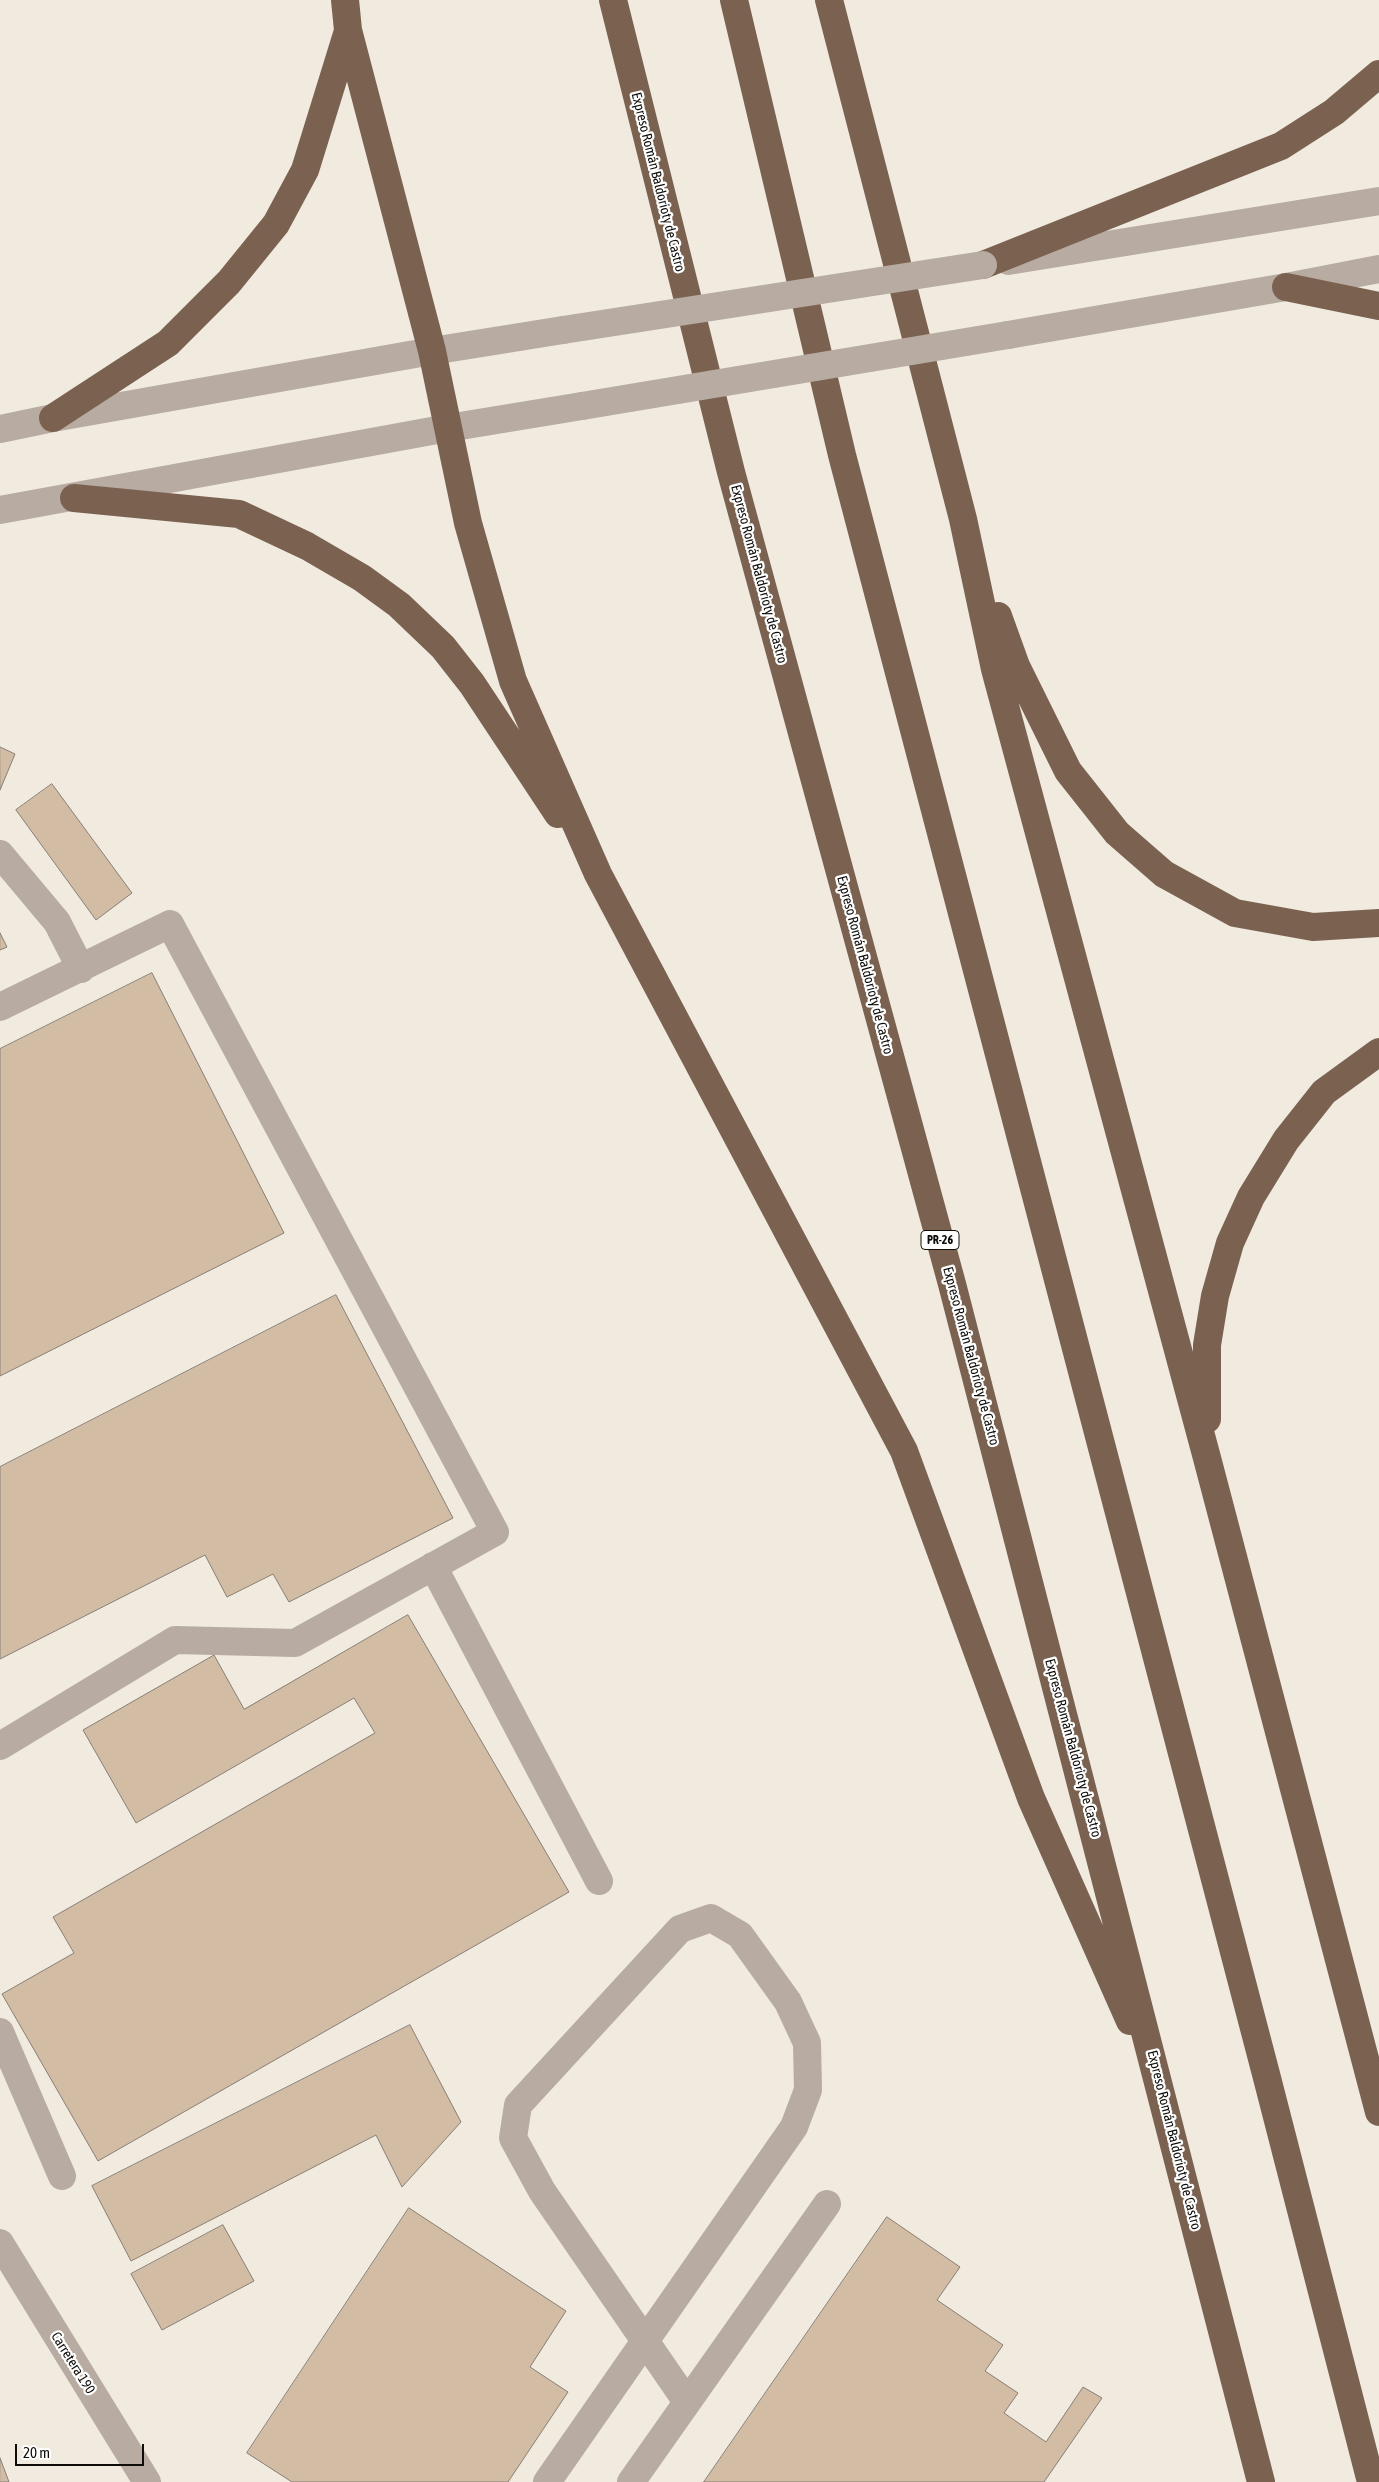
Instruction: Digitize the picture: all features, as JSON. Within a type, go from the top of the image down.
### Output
[{"type":"highway","points":[[345,0],[348,30],[432,351],[468,523],[513,682],[598,874],[904,1451],[1031,1798],[1162,2096]]},
{"type":"highway","name":"Expreso Román Baldorioty de Castro","points":[[612,0],[733,481],[952,1284],[1261,2482]]},
{"type":"highway","points":[[734,0],[842,455],[1371,2482]]},
{"type":"highway","points":[[829,0],[963,519],[995,669],[1207,1458],[1379,2112]]},
{"type":"highway","points":[[53,418],[168,343],[229,282],[276,224],[305,170],[348,30]]},
{"type":"highway","points":[[983,265],[1281,146],[1334,112],[1379,74]]},
{"type":"highway","points":[[1286,287],[1379,306]]},
{"type":"highway","points":[[74,498],[239,514],[307,546],[362,578],[399,605],[442,647],[466,676],[598,874]]},
{"type":"highway","points":[[963,519],[1016,666],[1068,771],[1117,833],[1164,874],[1235,913],[1313,927],[1379,923]]},
{"type":"highway","points":[[1207,1458],[1207,1344],[1214,1296],[1230,1243],[1251,1197],[1297,1126],[1324,1092],[1379,1052]]},
{"type":"street","points":[[0,429],[432,351],[1379,201]]},
{"type":"street","points":[[0,510],[74,498],[448,428],[1008,335],[1379,269]]},
{"type":"street","points":[[0,854],[57,922],[81,969]]},
{"type":"street","points":[[0,1007],[170,924],[495,1532],[295,1642],[175,1640],[0,1746]]},
{"type":"street","points":[[433,1566],[599,1881]]},
{"type":"street","points":[[547,2482],[644,2342],[794,2128],[808,2090],[807,2044],[788,2002],[740,1935],[711,1918],[680,1929],[518,2105],[513,2138],[542,2191],[644,2342],[687,2402]]},
{"type":"street","points":[[0,2032],[62,2176]]},
{"type":"street","points":[[632,2482],[827,2204]]},
{"type":"street","name":"Carretera 190","points":[[0,2243],[147,2482]]},
{"type":"building","points":[[0,747],[15,754],[0,790]]},
{"type":"building","points":[[52,784],[132,893],[96,920],[16,810]]},
{"type":"building","points":[[0,933],[7,947],[0,950]]},
{"type":"building","points":[[152,973],[284,1233],[0,1376],[0,1049]]},
{"type":"building","points":[[336,1295],[453,1518],[289,1602],[273,1574],[227,1597],[205,1555],[0,1659],[0,1467]]},
{"type":"building","points":[[408,1615],[569,1892],[98,2161],[2,1994],[74,1953],[53,1917],[375,1733],[354,1698],[136,1823],[83,1730],[214,1655],[244,1709]]},
{"type":"building","points":[[410,2025],[461,2122],[402,2187],[376,2135],[131,2261],[92,2186]]},
{"type":"building","points":[[409,2208],[566,2311],[530,2367],[568,2392],[508,2482],[292,2482],[247,2453]]},
{"type":"building","points":[[887,2217],[960,2267],[937,2300],[1003,2345],[985,2371],[1018,2393],[1004,2413],[1046,2442],[1083,2387],[1102,2398],[1044,2482],[704,2482]]},
{"type":"building","points":[[223,2225],[254,2281],[162,2330],[131,2274]]},
{"type":"building","points":[[0,2458],[9,2482],[0,2482]]}]
